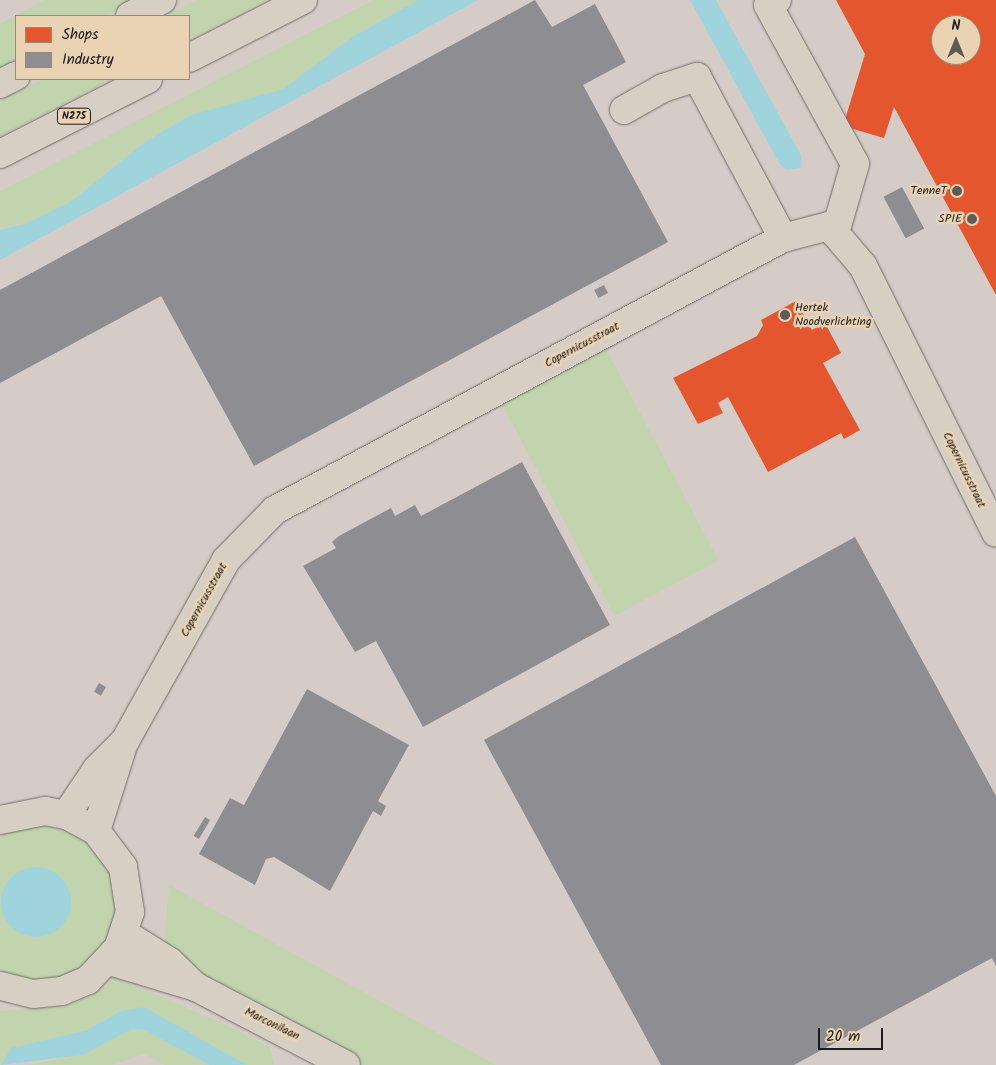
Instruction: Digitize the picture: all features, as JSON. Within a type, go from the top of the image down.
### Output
[{"type":"street","points":[[132,15],[162,0]]},
{"type":"street","points":[[190,57],[303,0]]},
{"type":"street","points":[[778,0],[768,5],[855,164],[835,233]]},
{"type":"street","points":[[0,84],[15,76]]},
{"type":"street","points":[[624,110],[663,88],[697,77],[783,238]]},
{"type":"street","name":"N275","points":[[0,154],[146,80]]},
{"type":"street","name":"Copernicusstraat","points":[[96,831],[125,741],[226,560],[275,510],[783,238],[829,226],[863,266],[996,534]]},
{"type":"street","name":"Copernicusstraat","points":[[66,815],[97,769],[125,741]]},
{"type":"street","points":[[0,820],[24,812],[66,815],[96,831],[112,848],[125,874],[130,912],[125,934],[110,961],[88,980],[62,991],[33,994],[2,990]]},
{"type":"street","name":"Marconilaan","points":[[125,934],[170,962],[196,987]]},
{"type":"street","name":"Marconilaan","points":[[110,961],[196,987],[346,1065]]},
{"type":"green space","points":[[44,0],[138,0],[108,15],[16,15]]},
{"type":"green space","points":[[196,0],[266,0],[190,39],[190,15],[166,15]]},
{"type":"green space","points":[[373,0],[418,0],[354,36],[283,89],[191,115],[145,142],[69,203],[24,224],[0,230],[0,191]]},
{"type":"green space","points":[[15,16],[15,64],[0,71],[0,24]]},
{"type":"green space","points":[[41,80],[111,80],[0,137],[0,101]]},
{"type":"green space","points":[[604,345],[719,560],[614,616],[500,400]]},
{"type":"green space","points":[[33,822],[60,825],[84,836],[115,878],[119,905],[114,931],[101,954],[81,971],[56,981],[29,983],[0,973],[0,833]],"holes":[[[69,891],[71,904],[60,927],[37,937],[24,935]]]},
{"type":"green space","points":[[169,885],[496,1065],[364,1065],[203,975],[164,945]]},
{"type":"green space","points":[[115,977],[238,1030],[270,1047],[274,1065],[247,1065],[144,1007],[109,1017],[87,1030],[12,1048],[0,1065],[0,1011],[63,1007],[93,995]]},
{"type":"green space","points":[[132,1029],[145,1030],[209,1065],[165,1065],[144,1054],[112,1065],[26,1065],[83,1055]]},
{"type":"water","points":[[418,0],[478,0],[0,260],[0,230],[24,224],[69,203],[145,142],[191,115],[283,89],[354,36]]},
{"type":"water","points":[[690,0],[716,0],[801,155],[802,168],[786,170],[779,163]]},
{"type":"water","points":[[36,867],[49,870],[61,877],[68,889],[71,902],[68,915],[61,927],[49,934],[36,937],[23,934],[11,927],[4,915],[1,902],[4,889],[11,877],[23,870]]},
{"type":"water","points":[[144,1007],[247,1065],[209,1065],[145,1030],[132,1029],[83,1055],[1,1065],[11,1048],[87,1030],[121,1011]]},
{"type":"building: Shops","points":[[836,0],[996,0],[996,295],[894,107],[884,138],[843,126],[865,54]]},
{"type":"building: Shops","points":[[796,301],[812,330],[825,323],[841,353],[823,363],[860,430],[844,439],[841,433],[768,472],[728,397],[718,403],[723,413],[698,424],[673,378],[757,336],[763,325],[761,320]]},
{"type":"building: Industry","points":[[535,0],[552,27],[595,4],[626,62],[583,85],[668,242],[254,466],[161,296],[0,383],[0,290]]},
{"type":"building: Industry","points":[[902,187],[924,228],[906,238],[883,197]]},
{"type":"building: Industry","points":[[604,285],[608,293],[598,298],[594,290]]},
{"type":"building: Industry","points":[[522,462],[610,625],[423,727],[376,641],[355,652],[303,566],[336,548],[332,542],[339,536],[391,508],[395,516],[415,505],[421,516]]},
{"type":"building: Industry","points":[[855,537],[996,796],[996,966],[992,958],[794,1065],[661,1065],[484,740]]},
{"type":"building: Industry","points":[[99,683],[106,687],[101,696],[94,692]]},
{"type":"building: Industry","points":[[307,689],[409,745],[378,801],[386,806],[381,816],[373,811],[330,891],[274,857],[266,859],[255,885],[199,854],[230,798],[244,805]]},
{"type":"building: Industry","points":[[205,817],[210,820],[199,839],[194,836]]},
{"type":"place","name":"TenneT","points":[[957,191]]},
{"type":"place","name":"SPIE","points":[[972,219]]},
{"type":"place","name":"Hertek Noodverlichting","points":[[785,315]]}]
